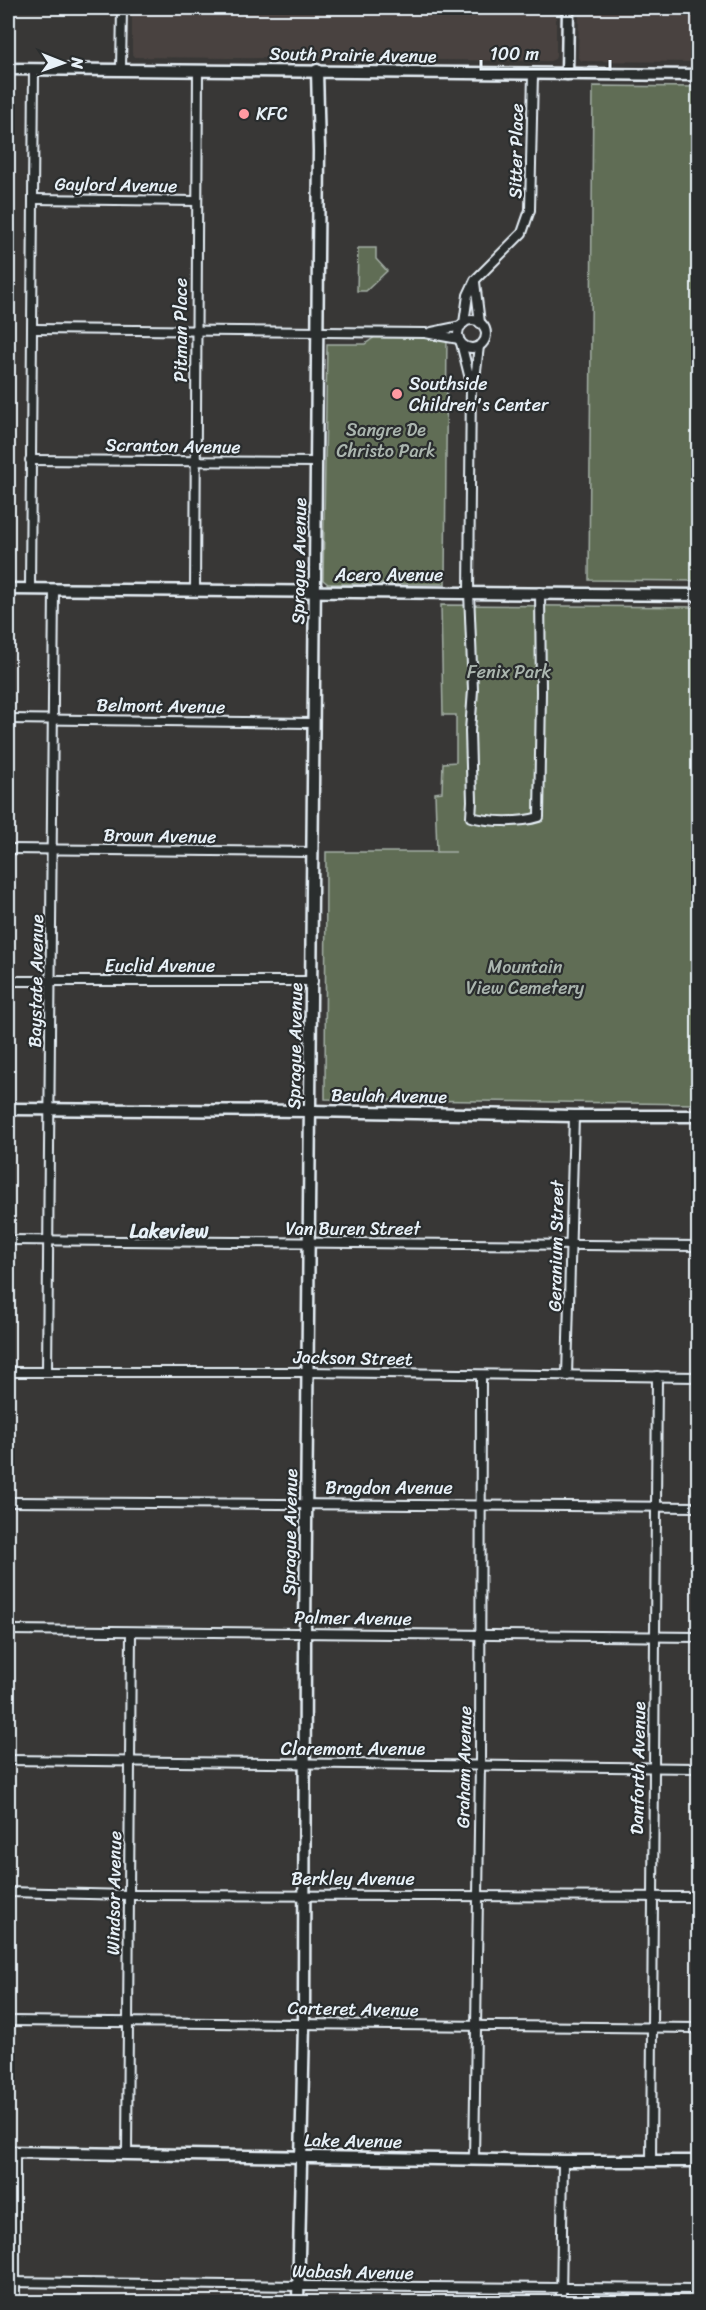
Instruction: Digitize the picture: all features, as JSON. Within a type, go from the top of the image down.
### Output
[{"type":"street","points":[[121,69],[122,8]]},
{"type":"street","points":[[567,74],[568,8]]},
{"type":"street","name":"South Prairie Avenue","points":[[8,69],[699,75]]},
{"type":"street","points":[[30,589],[34,69]]},
{"type":"street","name":"Pitman Place","points":[[195,590],[198,70]]},
{"type":"street","name":"Sprague Avenue","points":[[298,2302],[304,2023],[305,1633],[320,151],[316,70]]},
{"type":"street","name":"Sitter Place","points":[[474,280],[522,233],[530,210],[533,73]]},
{"type":"street","name":"Gaylord Avenue","points":[[34,199],[197,201]]},
{"type":"street","points":[[471,383],[476,371],[479,346],[486,334],[480,323],[474,280]]},
{"type":"street","points":[[474,280],[468,295],[463,324],[458,334],[471,383],[469,592],[473,690],[470,731],[471,817],[492,820],[540,817],[540,592]]},
{"type":"street","points":[[425,333],[472,320],[480,323]]},
{"type":"street","points":[[33,329],[425,333],[460,340],[468,347],[479,346]]},
{"type":"street","name":"Scranton Avenue","points":[[30,459],[316,462]]},
{"type":"street","name":"Acero Avenue","points":[[8,589],[699,595]]},
{"type":"street","name":"Baystate Avenue","points":[[47,1372],[54,589]]},
{"type":"street","name":"Belmont Avenue","points":[[8,719],[314,723]]},
{"type":"street","name":"Brown Avenue","points":[[8,849],[313,852]]},
{"type":"street","name":"Euclid Avenue","points":[[8,981],[313,981]]},
{"type":"street","name":"Beulah Avenue","points":[[8,1109],[699,1116]]},
{"type":"street","name":"Geranium Street","points":[[567,1376],[574,1116]]},
{"type":"street","name":"Van Buren Street","points":[[8,1240],[699,1246]]},
{"type":"street","name":"Jackson Street","points":[[8,1372],[308,1372],[699,1377]]},
{"type":"street","name":"Graham Avenue","points":[[474,2159],[480,1764],[481,1376]]},
{"type":"street","name":"Danforth Avenue","points":[[651,2160],[657,1376]]},
{"type":"street","name":"Bragdon Avenue","points":[[8,1502],[699,1507]]},
{"type":"street","name":"Palmer Avenue","points":[[8,1630],[699,1637]]},
{"type":"street","name":"Windsor Avenue","points":[[127,2154],[128,1895],[132,1761],[131,1632]]},
{"type":"street","name":"Claremont Avenue","points":[[8,1760],[699,1768]]},
{"type":"street","name":"Berkley Avenue","points":[[8,1892],[128,1895],[477,1894],[699,1897]]},
{"type":"street","name":"Carteret Avenue","points":[[8,2021],[699,2028]]},
{"type":"street","points":[[11,2152],[11,2282],[15,2302]]},
{"type":"street","name":"Lake Avenue","points":[[11,2152],[563,2161],[699,2160]]},
{"type":"street","points":[[561,2302],[563,2161]]},
{"type":"street","name":"Wabash Avenue","points":[[11,2282],[699,2289]]},
{"type":"shaded area","points":[[171,8],[556,8],[556,56],[550,61],[134,57],[132,53],[132,10],[171,10]]},
{"type":"shaded area","points":[[579,8],[698,8],[698,62],[582,61],[578,58]]},
{"type":"green space","points":[[593,86],[698,87],[698,581],[589,580]]},
{"type":"green space","points":[[358,248],[376,248],[376,259],[387,271],[366,291],[357,291]]},
{"type":"green space","name":"Sangre De Christo Park","points":[[447,330],[445,584],[328,584],[323,580],[327,344],[365,344],[383,331]]},
{"type":"green space","name":"Mountain View Cemetery","points":[[441,605],[698,607],[698,1104],[325,1099],[326,852],[437,852],[435,793],[442,792],[443,763],[456,762],[456,715],[443,715]]},
{"type":"place","name":"KFC","points":[[244,114]]},
{"type":"place","name":"Southside Children's Center","points":[[397,394]]},
{"type":"district","name":"Lakeview","points":[[169,1231]]},
{"type":"park label","name":"Fenix Park","points":[[509,672]]}]
